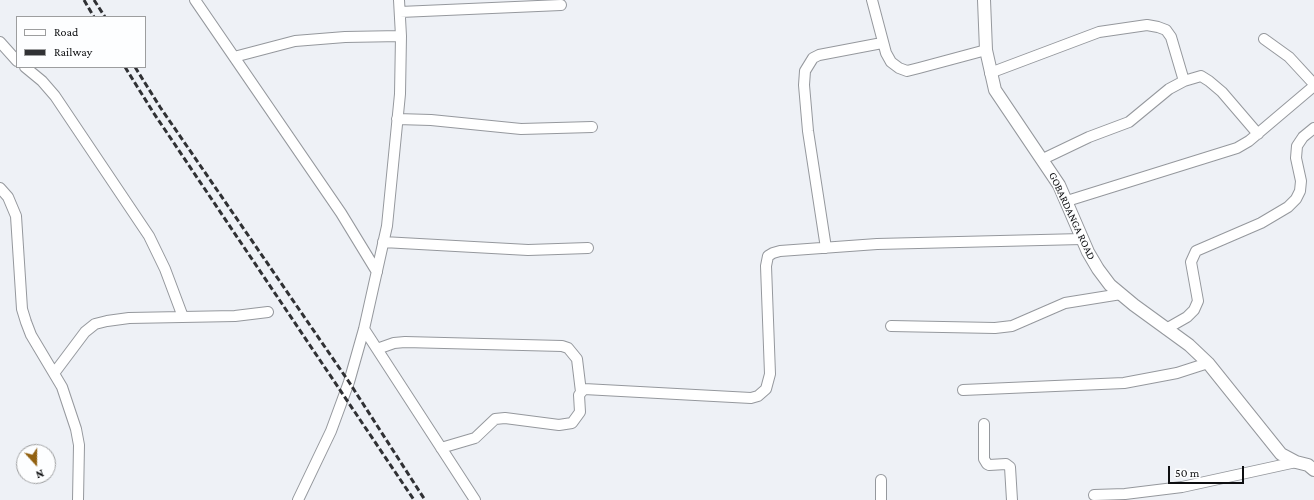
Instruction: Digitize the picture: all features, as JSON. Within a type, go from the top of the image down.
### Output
[{"type":"main road","name":"GOBARDANGA ROAD","points":[[984,0],[986,50],[995,90],[1007,110],[1060,185],[1082,238],[1098,269],[1110,285],[1189,345],[1208,363],[1280,454],[1296,462],[1308,465],[1314,470]]},
{"type":"street","points":[[195,0],[341,213],[377,272]]},
{"type":"street","points":[[298,500],[330,431],[348,382],[364,329],[387,226],[398,119],[401,36],[399,0]]},
{"type":"street","points":[[872,0],[882,43],[891,62],[898,68],[907,70],[986,50]]},
{"type":"street","points":[[400,12],[561,5]]},
{"type":"street","points":[[990,73],[1100,32],[1147,26],[1158,27],[1166,30],[1171,37],[1184,81]]},
{"type":"street","points":[[234,57],[295,41],[345,37],[401,36]]},
{"type":"street","points":[[1067,201],[1224,153],[1249,141],[1258,134],[1314,85],[1289,57],[1264,39]]},
{"type":"street","points":[[0,42],[16,60]]},
{"type":"street","points":[[826,248],[808,131],[804,85],[805,71],[813,58],[819,55],[882,43]]},
{"type":"street","points":[[26,68],[42,81],[55,96],[149,236],[166,269],[183,317]]},
{"type":"street","points":[[1043,159],[1089,136],[1129,122],[1164,93],[1184,81],[1201,76],[1222,92],[1258,134]]},
{"type":"street","points":[[398,119],[431,120],[521,130],[592,128]]},
{"type":"street","points":[[1166,329],[1187,317],[1194,310],[1198,301],[1191,262],[1196,251],[1261,222],[1288,207],[1296,199],[1300,191],[1301,180],[1296,158],[1297,146],[1303,137],[1314,128]]},
{"type":"street","points":[[0,188],[8,197],[16,216],[22,309],[26,322],[31,335],[55,372],[69,403],[76,429],[79,445],[78,500]]},
{"type":"street","points":[[581,392],[589,389],[751,398],[758,396],[766,389],[770,374],[766,266],[768,256],[780,251],[948,242],[1082,238]]},
{"type":"street","points":[[383,242],[528,250],[588,248]]},
{"type":"street","points":[[891,326],[995,328],[1012,326],[1065,303],[1121,294]]},
{"type":"street","points":[[55,372],[85,332],[95,324],[129,318],[235,316],[268,312]]},
{"type":"street","points":[[364,329],[442,448],[474,500]]},
{"type":"street","points":[[377,349],[394,343],[405,342],[562,346],[568,348],[577,359],[581,392],[580,412],[572,423],[559,425],[495,418],[475,438],[442,448]]},
{"type":"street","points":[[963,390],[1124,383],[1177,373],[1208,363]]},
{"type":"street","points":[[984,424],[984,459],[986,464],[989,465],[1006,464],[1010,467],[1012,500]]},
{"type":"street","points":[[1094,495],[1125,494],[1182,486],[1296,462]]},
{"type":"street","points":[[880,500],[881,480]]},
{"type":"railway","points":[[84,0],[93,16]]},
{"type":"railway","points":[[94,0],[104,16]]},
{"type":"railway","points":[[126,68],[153,112],[414,500]]},
{"type":"railway","points":[[136,68],[160,107],[349,382],[425,500]]}]
